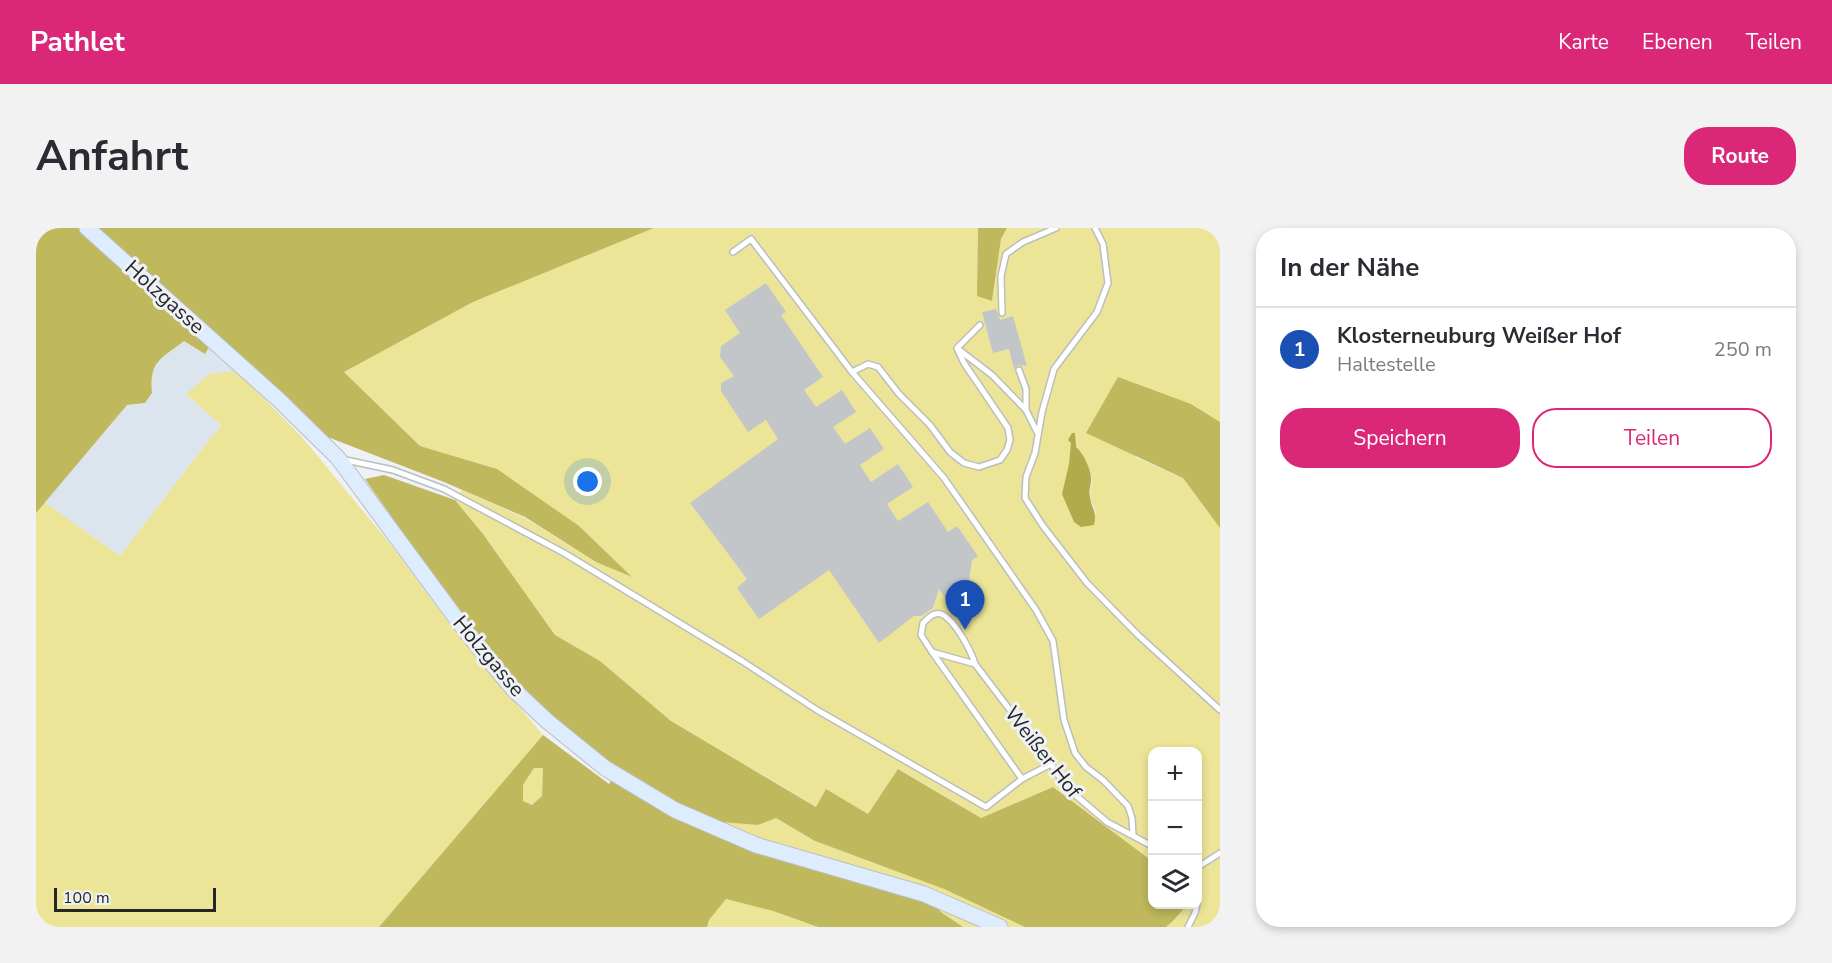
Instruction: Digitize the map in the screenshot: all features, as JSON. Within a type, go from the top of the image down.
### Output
[{"type":"street","name":"Holzgasse","points":[[87,228],[244,368],[338,458],[467,633],[513,688],[547,721],[605,768],[675,810],[756,845],[924,894],[1000,927]]},
{"type":"lane","points":[[1002,313],[1001,276],[1006,254],[1023,242],[1056,228]]},
{"type":"lane","points":[[1095,228],[1103,244],[1108,283],[1097,312],[1054,369],[1042,412],[1035,453],[1026,477],[1025,498],[1043,526],[1095,591],[1138,636],[1220,710]]},
{"type":"lane","points":[[733,252],[751,239],[852,372],[944,478],[1036,610],[1053,641],[1064,720],[1075,753],[1086,767],[1103,780],[1128,806],[1132,818],[1133,835]]},
{"type":"lane","points":[[957,348],[980,325]]},
{"type":"lane","points":[[957,348],[992,375],[1026,410],[1038,434]]},
{"type":"lane","points":[[852,372],[867,364],[878,367],[899,394],[930,425],[950,452],[964,463],[979,467],[1000,460],[1010,440],[1008,428],[964,363],[957,348]]},
{"type":"lane","points":[[1020,370],[1026,389],[1026,410]]},
{"type":"lane","points":[[338,458],[393,470],[444,489],[555,548],[742,661],[817,710],[986,807],[1022,779],[1051,764]]},
{"type":"lane","name":"Weißer Hof","points":[[932,652],[921,635],[920,628],[934,614],[942,614],[972,652],[975,664],[1066,787],[1107,822],[1148,844]]},
{"type":"lane","points":[[932,652],[1022,779]]},
{"type":"lane","points":[[932,652],[975,664]]},
{"type":"lane","points":[[1202,864],[1220,853]]},
{"type":"lane","points":[[1188,927],[1196,909]]},
{"type":"shaded area","points":[[36,228],[654,228],[473,302],[344,372],[420,446],[497,469],[579,526],[632,577],[596,562],[525,517],[444,482],[325,436],[189,324],[209,347],[205,354],[184,341],[163,357],[152,374],[152,393],[145,403],[127,405],[36,513]]},
{"type":"shaded area","points":[[654,228],[978,228],[977,295],[992,301],[1001,239],[1007,228],[1220,228],[1220,422],[1191,404],[1135,457],[1183,478],[1220,528],[1220,927],[1166,927],[1184,909],[1202,909],[1202,747],[1148,747],[1148,858],[1053,787],[981,818],[899,769],[868,814],[826,789],[817,807],[671,721],[600,661],[555,635],[483,534],[455,500],[462,490],[525,518],[596,562],[630,576],[497,469],[420,446],[344,372],[473,302]],"holes":[[[1071,443],[1086,461],[1092,478],[1090,497],[1096,513],[1074,522],[1069,508]]]},
{"type":"shaded area","points":[[978,228],[1007,228],[1001,239],[992,301],[977,296]]},
{"type":"shaded area","points":[[184,341],[205,354],[209,347],[237,371],[186,394],[222,426],[120,556],[44,502],[127,405],[145,403],[152,393],[151,375],[158,361]]},
{"type":"shaded area","points":[[237,371],[301,436],[391,545],[460,638],[543,735],[379,927],[36,927],[36,513],[44,502],[120,556],[222,426],[186,394],[209,374]]},
{"type":"shaded area","points":[[1118,377],[1191,404],[1220,422],[1220,528],[1183,478],[1086,433]]},
{"type":"shaded area","points":[[1072,433],[1075,433],[1076,447],[1084,456],[1090,473],[1090,494],[1095,513],[1094,525],[1081,527],[1074,522],[1062,494],[1069,464],[1071,443],[1068,440]]},
{"type":"shaded area","points":[[384,475],[455,500],[483,534],[555,635],[600,661],[671,721],[816,807],[826,789],[868,814],[898,769],[981,818],[1053,787],[1148,858],[1148,909],[1184,909],[1166,927],[1025,927],[944,889],[815,841],[776,818],[758,825],[722,822],[779,846],[915,886],[941,912],[963,927],[818,927],[773,911],[726,899],[709,920],[707,927],[379,927],[543,735],[609,784],[617,769],[560,727],[488,649],[461,615],[365,479]],"holes":[[[534,768],[543,768],[542,796],[532,805],[523,801],[523,785]]]},
{"type":"shaded area","points":[[534,768],[543,768],[542,796],[532,805],[523,801],[523,785]]},
{"type":"shaded area","points":[[776,818],[815,841],[944,889],[1025,927],[963,927],[941,912],[915,886],[779,846],[719,821],[758,825]]},
{"type":"shaded area","points":[[725,899],[773,911],[818,927],[707,927],[709,920]]},
{"type":"building","points":[[766,283],[786,312],[781,315],[823,377],[804,390],[816,407],[842,390],[856,412],[833,427],[845,444],[870,428],[884,449],[860,465],[871,482],[898,464],[913,487],[887,504],[898,521],[928,502],[948,532],[957,526],[978,556],[972,560],[968,589],[976,598],[974,608],[960,619],[939,589],[933,608],[921,616],[914,616],[879,643],[829,570],[759,619],[737,588],[747,579],[690,503],[778,439],[766,420],[748,432],[721,391],[721,383],[734,376],[720,357],[721,346],[740,333],[725,310]]},
{"type":"building","points":[[996,309],[1000,320],[1013,316],[1027,366],[1018,365],[1014,369],[1009,349],[993,353],[982,312]]},
{"type":"place","name":"Klosterneuburg Weißer Hof","points":[[965,630]]}]
